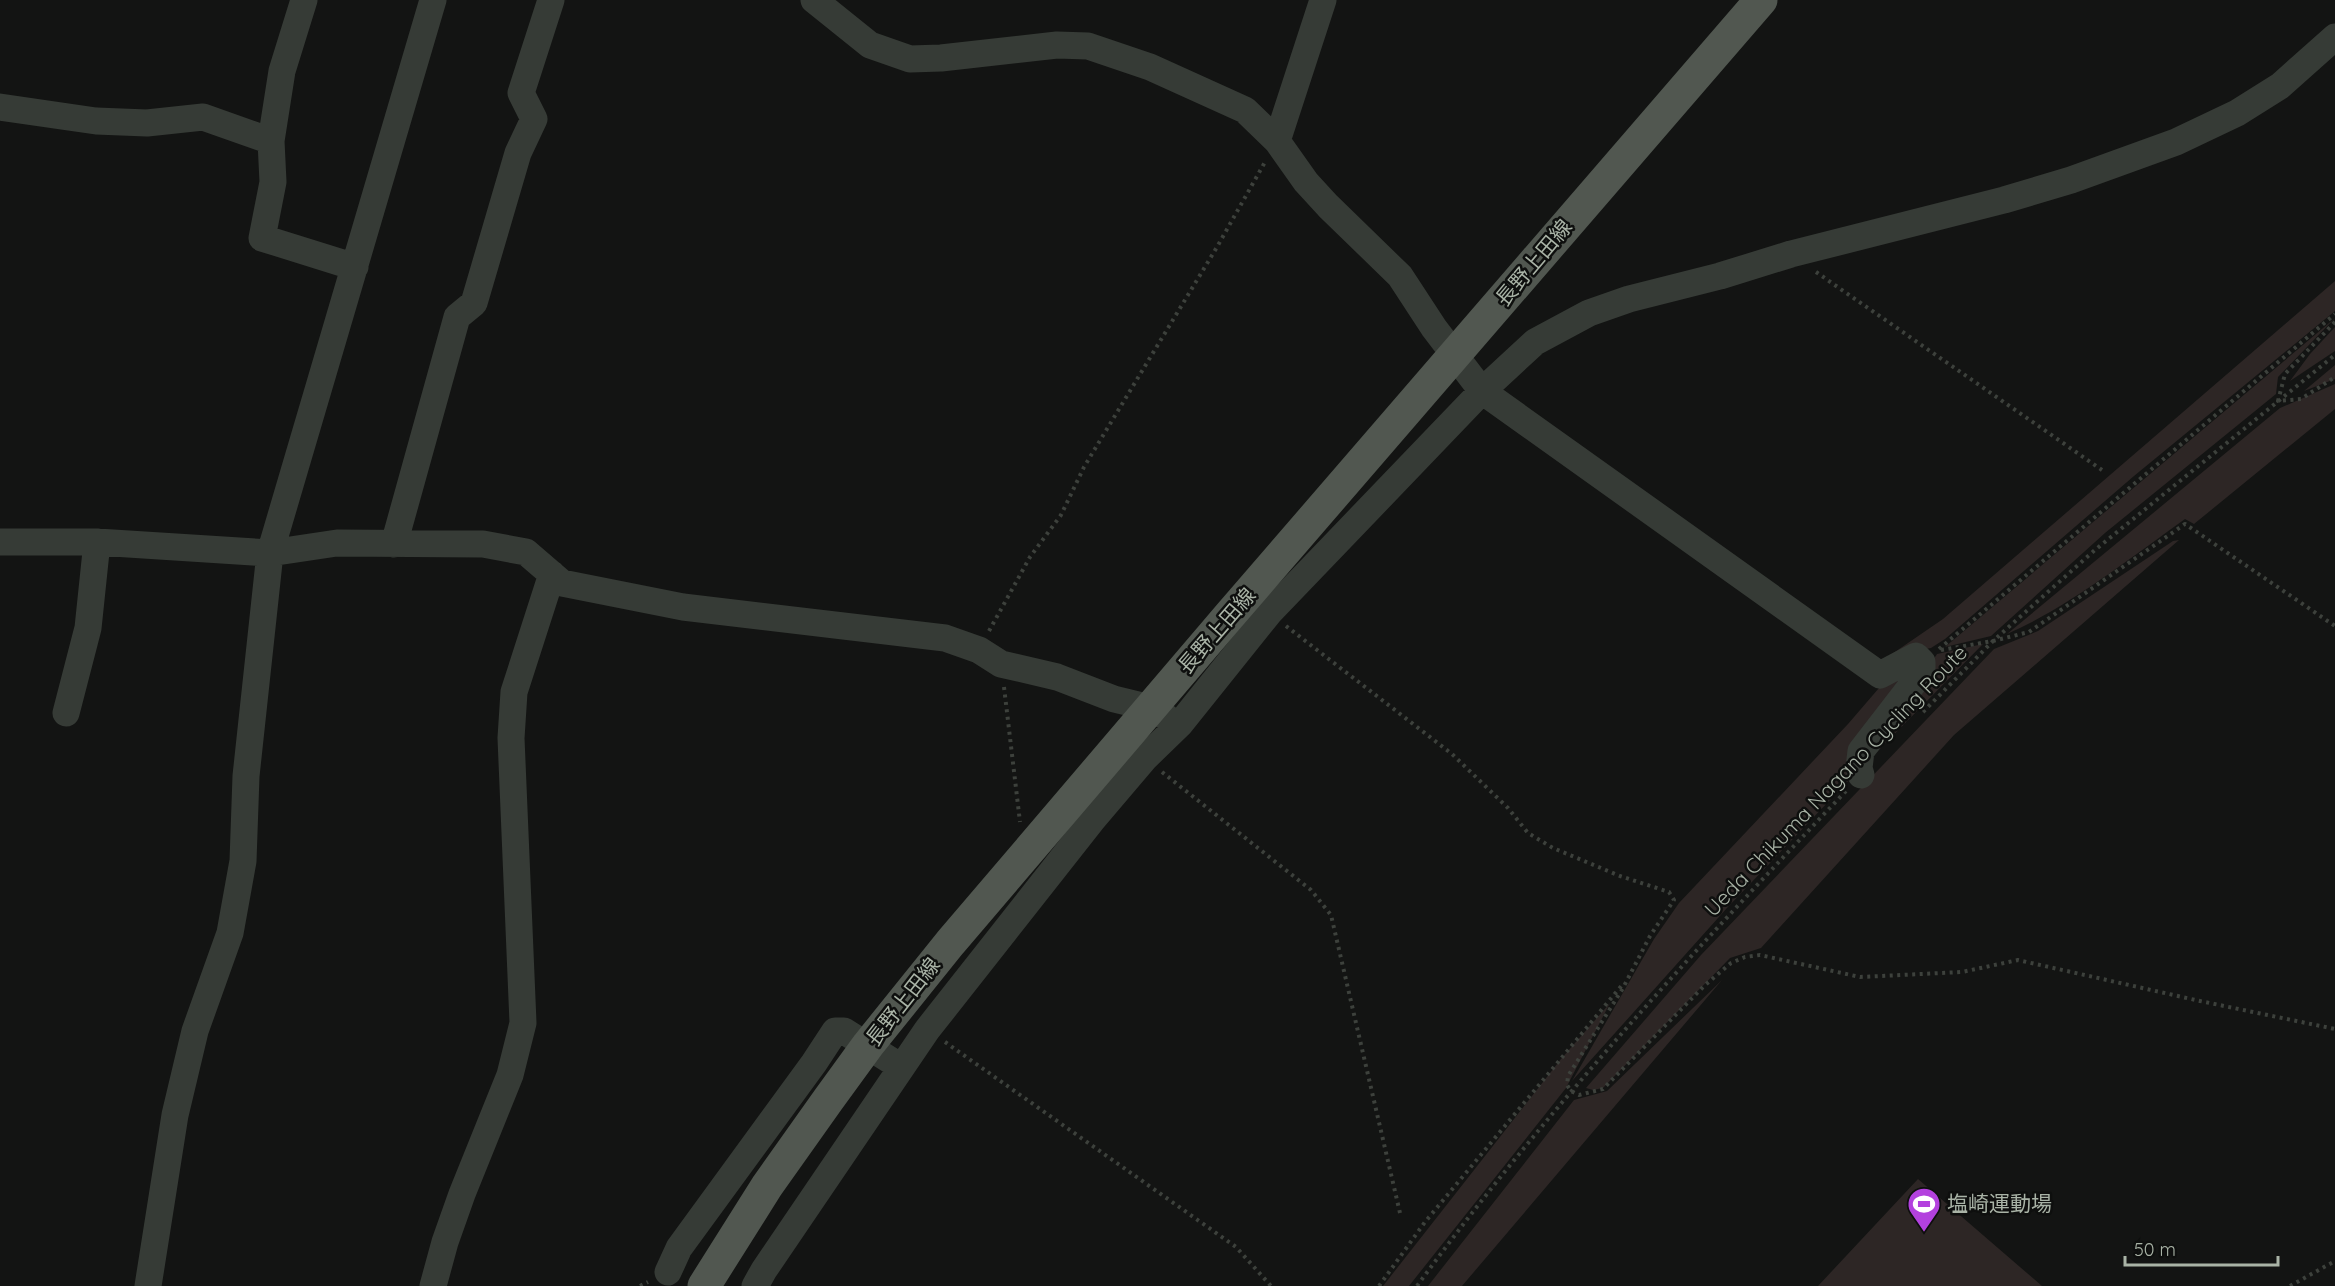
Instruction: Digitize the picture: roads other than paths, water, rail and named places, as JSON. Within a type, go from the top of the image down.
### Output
[{"type":"main road","name":"長野上田線","points":[[704,1286],[767,1186],[868,1045],[950,943],[1761,0]]},
{"type":"street","points":[[304,0],[282,71],[271,141],[273,182],[262,238],[355,267]]},
{"type":"street","points":[[148,1286],[175,1115],[195,1031],[230,933],[243,861],[246,776],[270,553],[433,0]]},
{"type":"street","points":[[394,544],[457,317],[474,303],[518,153],[534,119],[521,93],[551,0]]},
{"type":"street","points":[[814,0],[870,45],[910,59],[941,58],[1057,45],[1088,46],[1150,67],[1245,110],[1277,141],[1306,182],[1400,276],[1482,391],[1880,675],[1916,656],[1922,662],[1922,672],[1861,751],[1858,768],[1861,775]]},
{"type":"street","points":[[1277,141],[1323,0]]},
{"type":"street","points":[[755,1286],[927,1030],[1094,818],[1145,758],[1180,724],[1269,613],[1482,391],[1535,342],[1589,313],[1663,289],[1720,276],[1791,254],[2004,200],[2071,180],[2176,142],[2237,113],[2280,86],[2335,37]]},
{"type":"street","points":[[0,107],[96,121],[147,123],[203,117],[271,141]]},
{"type":"street","points":[[0,542],[97,542],[270,553],[337,543],[483,544],[526,552],[562,584],[683,607],[945,638],[990,657],[1057,677],[1114,699],[1151,708],[1180,724]]},
{"type":"street","points":[[66,713],[88,628],[97,542]]},
{"type":"street","points":[[433,1286],[462,1194],[510,1075],[523,1023],[512,738],[514,692],[552,574]]},
{"type":"street","points":[[1024,857],[1039,890]]},
{"type":"street","points":[[668,1272],[679,1248],[835,1031],[844,1031],[901,1067]]},
{"type":"place","name":"塩崎運動場","points":[[1924,1233]]}]
